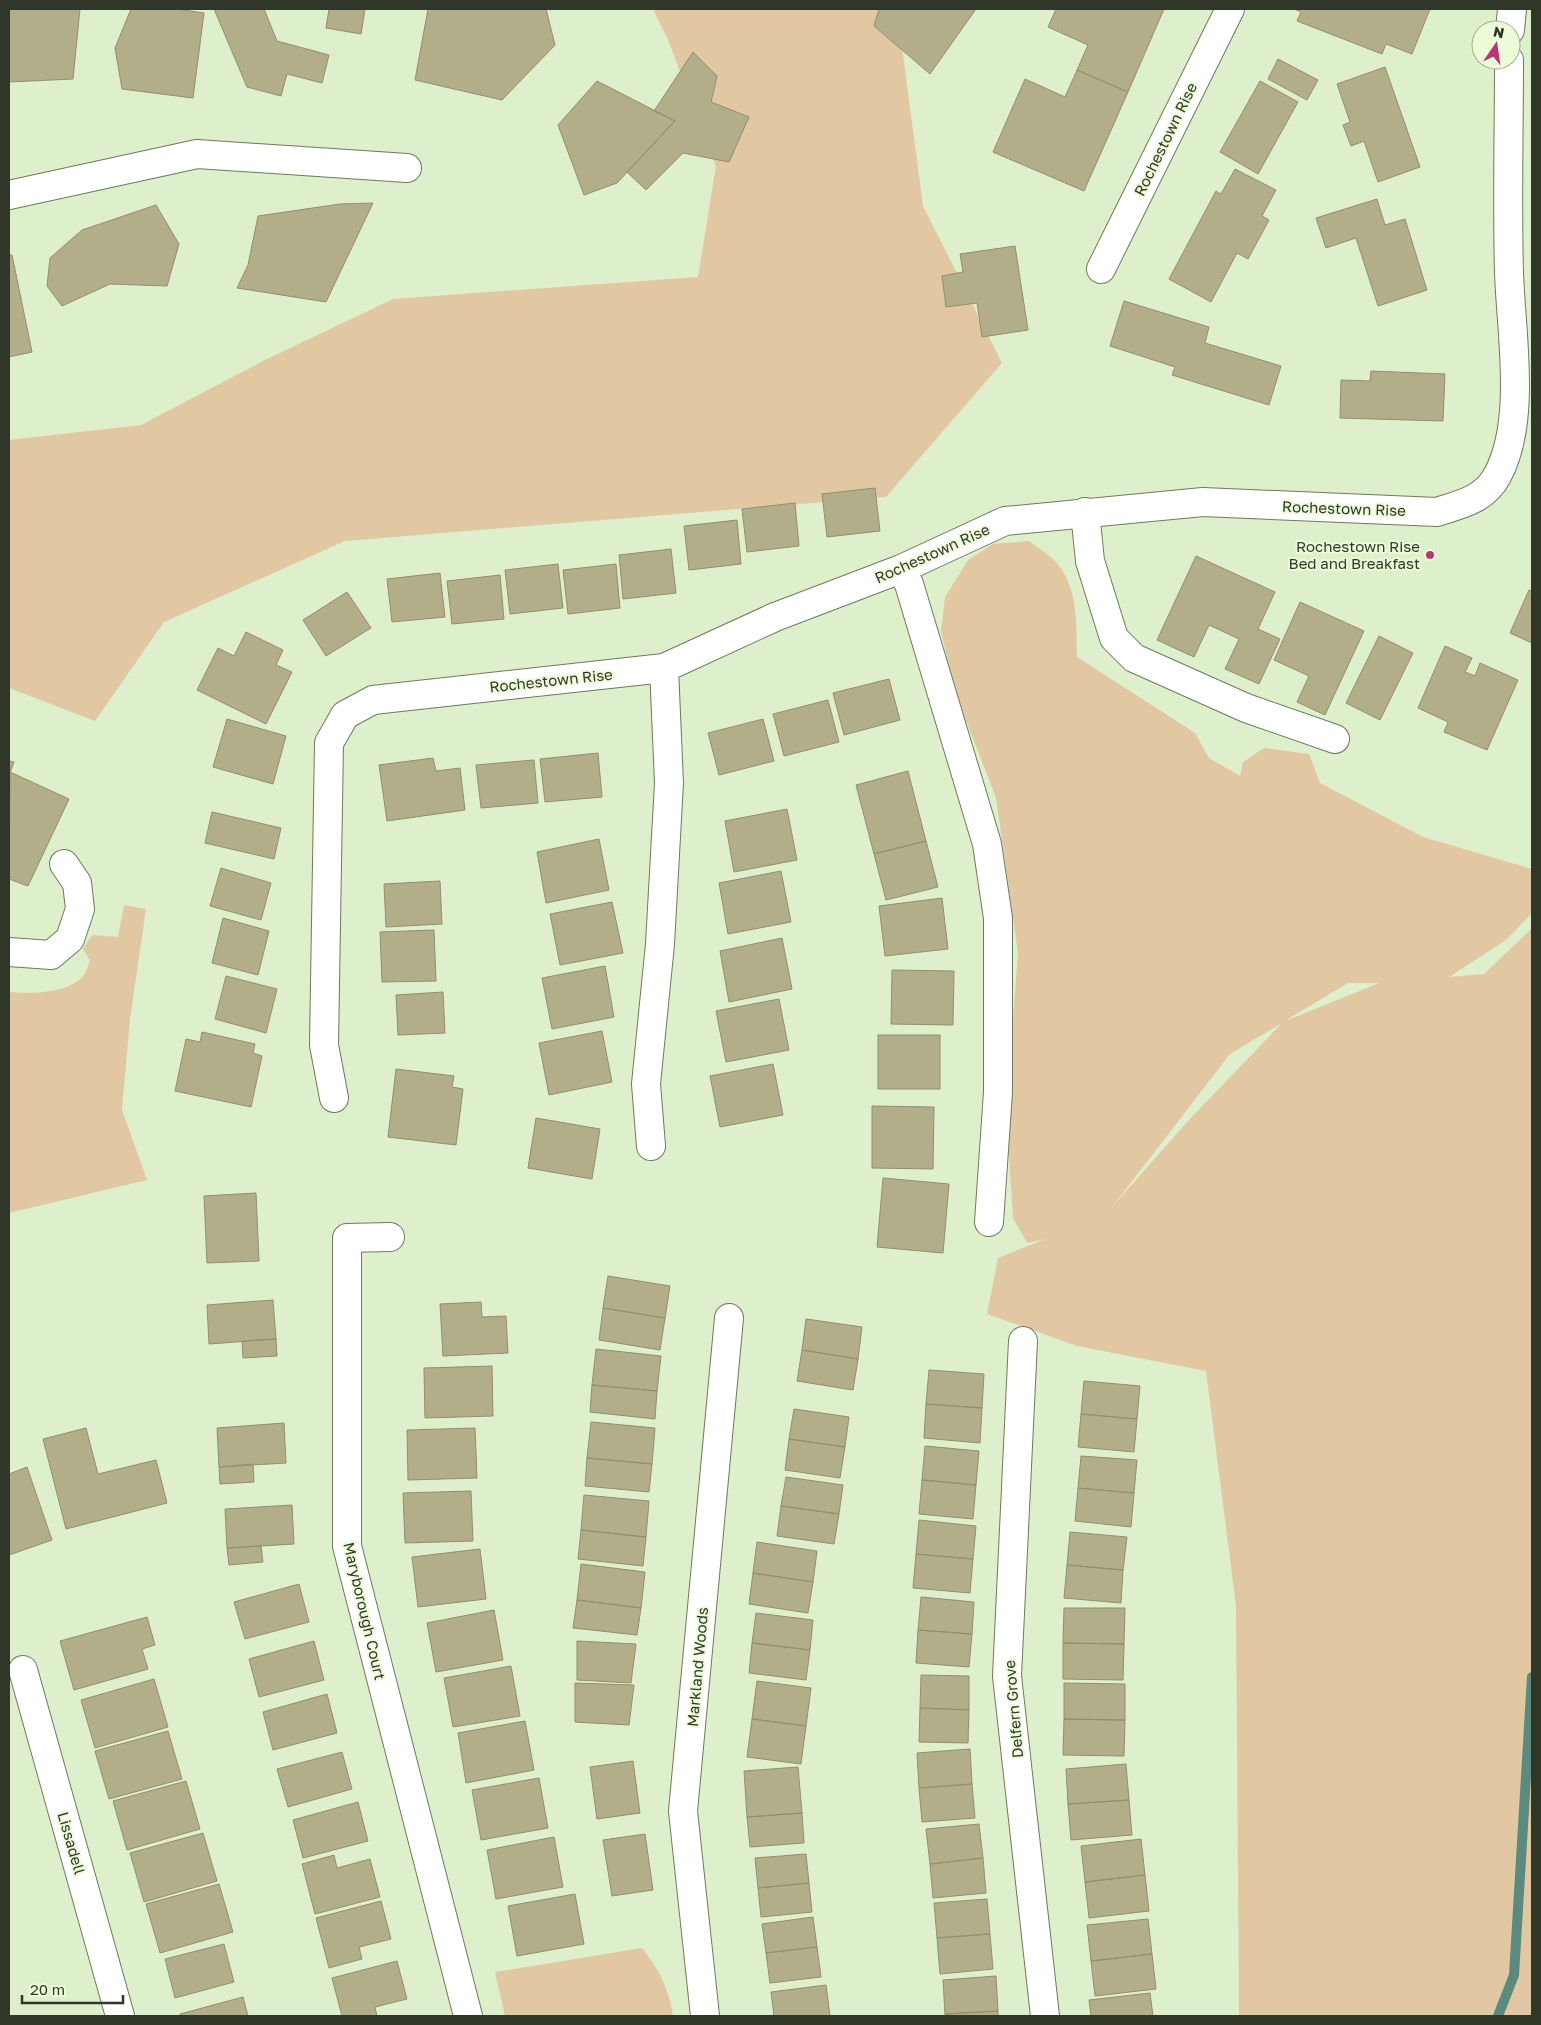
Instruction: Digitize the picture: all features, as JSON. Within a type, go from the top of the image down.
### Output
[{"type":"street","name":"Rochestown Rise","points":[[1101,270],[1230,9]]},
{"type":"street","name":"Rochestown Rise","points":[[334,1098],[324,1045],[329,743],[345,715],[373,700],[664,668],[775,617],[901,569],[1005,521],[1202,502],[1437,512],[1474,500],[1497,477],[1512,436],[1515,373],[1509,273],[1509,70]]},
{"type":"street","points":[[9,195],[197,154],[407,168]]},
{"type":"street","points":[[1085,512],[1090,561],[1114,638],[1134,658],[1246,708],[1335,739]]},
{"type":"street","points":[[901,569],[909,584],[987,844],[998,918],[998,1092],[989,1222]]},
{"type":"street","points":[[651,1146],[646,1084],[660,944],[669,783],[664,668]]},
{"type":"street","points":[[9,952],[51,955],[70,939],[80,909],[77,883],[64,864]]},
{"type":"street","name":"Maryborough Court","points":[[390,1238],[347,1238],[347,1546],[468,2016]]},
{"type":"street","name":"Markland Woods","points":[[705,2016],[683,1811],[729,1318]]},
{"type":"street","name":"Delfern Grove","points":[[1023,1341],[1007,1676],[1045,2016]]},
{"type":"street","name":"Lissadell","points":[[23,1670],[120,2016]]},
{"type":"shaded area","points":[[653,9],[897,9],[923,206],[1002,363],[886,497],[345,541],[164,622],[95,721],[9,688],[9,440],[141,425],[263,361],[393,299],[698,277],[716,166],[668,40]]},
{"type":"shaded area","points":[[1029,541],[1054,560],[1068,581],[1072,593],[1076,618],[1077,657],[1195,733],[1209,758],[1240,776],[1243,762],[1264,748],[1309,754],[1320,783],[1423,837],[1532,869],[1532,913],[1506,940],[1449,977],[1484,974],[1532,928],[1532,2016],[1239,2016],[1236,1606],[1206,1371],[1077,1346],[987,1314],[998,1258],[1045,1239],[1027,1243],[1013,1218],[1006,1109],[1018,953],[996,798],[954,689],[941,631],[945,597],[968,560],[993,544]],"holes":[[[1348,983],[1379,983],[1288,1020],[1288,1019]],[[1282,1023],[1188,1121],[1113,1206],[1230,1054]]]},
{"type":"shaded area","points":[[124,905],[146,909],[130,1019],[122,1110],[147,1180],[9,1213],[9,992],[38,993],[69,986],[77,981],[85,973],[90,960],[83,949],[92,935],[118,937]]},
{"type":"shaded area","points":[[642,1948],[662,1980],[669,1997],[673,2016],[505,2016],[495,1972]]},
{"type":"building","points":[[9,9],[80,9],[73,79],[9,82]]},
{"type":"building","points":[[131,9],[176,9],[204,13],[193,98],[122,89],[115,48]]},
{"type":"building","points":[[214,9],[264,9],[277,41],[329,55],[322,83],[287,74],[281,96],[247,87]]},
{"type":"building","points":[[329,9],[365,9],[361,34],[326,28]]},
{"type":"building","points":[[428,9],[546,9],[555,45],[502,100],[415,80]]},
{"type":"building","points":[[879,9],[976,9],[930,74],[874,26]]},
{"type":"building","points":[[1056,9],[1164,9],[1128,92],[1077,70],[1088,45],[1048,27]]},
{"type":"building","points":[[1294,9],[1430,9],[1412,54],[1386,44],[1382,54],[1297,21],[1301,12]]},
{"type":"building","points":[[693,52],[717,76],[711,102],[749,117],[729,162],[683,153],[646,190],[627,172],[675,121],[654,111]]},
{"type":"building","points":[[1278,59],[1318,80],[1307,100],[1268,79]]},
{"type":"building","points":[[1385,67],[1420,167],[1378,182],[1364,141],[1351,146],[1343,125],[1350,122],[1337,84]]},
{"type":"building","points":[[1077,70],[1128,92],[1084,191],[993,152],[1025,79],[1065,97]]},
{"type":"building","points":[[597,81],[675,121],[617,183],[584,195],[558,125]]},
{"type":"building","points":[[1260,81],[1298,102],[1258,174],[1220,152]]},
{"type":"building","points":[[1235,169],[1276,190],[1262,216],[1269,220],[1248,259],[1237,253],[1211,302],[1169,279],[1216,191],[1221,194]]},
{"type":"building","points":[[1377,199],[1385,225],[1405,219],[1427,290],[1378,306],[1356,238],[1326,248],[1316,218]]},
{"type":"building","points":[[373,203],[326,302],[237,288],[248,265],[258,216],[340,204]]},
{"type":"building","points":[[156,205],[179,244],[167,286],[110,284],[62,306],[47,286],[50,258],[82,230]]},
{"type":"building","points":[[1015,246],[1028,330],[982,337],[977,303],[946,307],[942,276],[963,272],[960,254]]},
{"type":"building","points":[[9,255],[12,255],[32,352],[9,357]]},
{"type":"building","points":[[1124,301],[1209,327],[1205,343],[1281,366],[1269,405],[1172,375],[1175,367],[1110,346]]},
{"type":"building","points":[[1371,371],[1445,374],[1443,421],[1340,418],[1341,380],[1370,381]]},
{"type":"building","points":[[875,488],[880,531],[827,537],[822,494]]},
{"type":"building","points":[[795,503],[799,546],[747,552],[742,509]]},
{"type":"building","points":[[737,520],[741,564],[689,570],[684,526]]},
{"type":"building","points":[[671,549],[676,593],[623,599],[619,555]]},
{"type":"building","points":[[1196,556],[1275,592],[1258,629],[1280,639],[1259,684],[1225,669],[1239,639],[1209,625],[1194,657],[1157,640]]},
{"type":"building","points":[[558,564],[563,608],[510,614],[505,570]]},
{"type":"building","points":[[616,564],[620,608],[568,614],[563,570]]},
{"type":"building","points":[[440,573],[445,617],[392,622],[387,579]]},
{"type":"building","points":[[500,575],[504,619],[452,624],[447,581]]},
{"type":"building","points":[[1529,590],[1532,591],[1532,643],[1510,633]]},
{"type":"building","points":[[347,592],[371,628],[326,656],[303,620]]},
{"type":"building","points":[[1300,602],[1364,631],[1325,715],[1297,702],[1309,676],[1274,660]]},
{"type":"building","points":[[246,632],[283,650],[276,665],[292,672],[266,724],[197,690],[218,648],[234,656]]},
{"type":"building","points":[[1379,636],[1413,653],[1380,720],[1346,703]]},
{"type":"building","points":[[1445,646],[1472,658],[1465,672],[1475,676],[1480,663],[1518,680],[1487,750],[1444,732],[1448,722],[1418,708]]},
{"type":"building","points":[[889,679],[900,720],[844,735],[833,693]]},
{"type":"building","points":[[828,700],[839,742],[784,756],[773,714]]},
{"type":"building","points":[[227,719],[286,736],[273,784],[213,767]]},
{"type":"building","points":[[763,719],[774,761],[719,775],[708,733]]},
{"type":"building","points":[[598,753],[602,797],[545,802],[540,759]]},
{"type":"building","points":[[433,758],[436,771],[460,768],[465,810],[387,821],[379,765]]},
{"type":"building","points":[[534,760],[538,803],[481,808],[476,765]]},
{"type":"building","points":[[9,761],[14,762],[9,776]]},
{"type":"building","points":[[908,771],[926,841],[874,854],[856,785]]},
{"type":"building","points":[[10,772],[69,799],[28,886],[9,879]]},
{"type":"building","points":[[787,809],[797,860],[734,872],[725,821]]},
{"type":"building","points":[[212,812],[281,828],[274,859],[205,843]]},
{"type":"building","points":[[599,839],[609,890],[546,903],[537,852]]},
{"type":"building","points":[[926,841],[938,887],[886,900],[874,854]]},
{"type":"building","points":[[221,868],[271,883],[261,920],[210,906]]},
{"type":"building","points":[[781,871],[791,922],[728,934],[719,883]]},
{"type":"building","points":[[440,881],[442,924],[386,927],[384,884]]},
{"type":"building","points":[[942,898],[948,949],[885,956],[879,906]]},
{"type":"building","points":[[612,902],[623,953],[560,965],[550,914]]},
{"type":"building","points":[[223,918],[269,931],[258,975],[212,963]]},
{"type":"building","points":[[434,930],[436,981],[382,982],[380,932]]},
{"type":"building","points":[[782,938],[792,989],[729,1002],[720,951]]},
{"type":"building","points":[[605,966],[614,1017],[552,1029],[542,978]]},
{"type":"building","points":[[892,970],[954,971],[953,1025],[891,1024]]},
{"type":"building","points":[[226,976],[277,989],[266,1033],[215,1019]]},
{"type":"building","points":[[443,992],[445,1033],[398,1035],[396,995]]},
{"type":"building","points":[[779,999],[789,1050],[726,1062],[716,1011]]},
{"type":"building","points":[[602,1031],[612,1082],[549,1095],[539,1043]]},
{"type":"building","points":[[202,1032],[255,1044],[253,1053],[262,1056],[251,1107],[175,1091],[186,1039],[200,1042]]},
{"type":"building","points":[[878,1035],[940,1035],[940,1089],[878,1089]]},
{"type":"building","points":[[773,1064],[783,1115],[720,1127],[710,1076]]},
{"type":"building","points":[[396,1069],[454,1076],[452,1087],[463,1089],[456,1145],[388,1137]]},
{"type":"building","points":[[872,1106],[934,1107],[933,1169],[872,1168]]},
{"type":"building","points":[[536,1118],[600,1129],[592,1179],[528,1168]]},
{"type":"building","points":[[883,1178],[949,1184],[943,1253],[877,1247]]},
{"type":"building","points":[[256,1193],[259,1261],[207,1263],[204,1196]]},
{"type":"building","points":[[608,1276],[670,1286],[665,1318],[603,1308]]},
{"type":"building","points":[[273,1300],[276,1339],[209,1344],[207,1305]]},
{"type":"building","points":[[481,1302],[482,1317],[506,1316],[508,1353],[443,1356],[440,1304]]},
{"type":"building","points":[[603,1308],[665,1318],[660,1350],[599,1340]]},
{"type":"building","points":[[806,1319],[862,1327],[858,1359],[802,1350]]},
{"type":"building","points":[[276,1339],[277,1356],[243,1358],[242,1341]]},
{"type":"building","points":[[596,1349],[661,1356],[657,1391],[592,1385]]},
{"type":"building","points":[[802,1350],[858,1359],[853,1390],[797,1381]]},
{"type":"building","points":[[492,1366],[493,1416],[425,1418],[424,1368]]},
{"type":"building","points":[[929,1370],[984,1374],[982,1408],[926,1404]]},
{"type":"building","points":[[1084,1381],[1140,1386],[1137,1419],[1081,1414]]},
{"type":"building","points":[[592,1385],[657,1391],[655,1419],[590,1412]]},
{"type":"building","points":[[926,1404],[982,1408],[980,1443],[924,1438]]},
{"type":"building","points":[[794,1409],[849,1417],[845,1447],[789,1439]]},
{"type":"building","points":[[1081,1414],[1137,1419],[1134,1452],[1078,1447]]},
{"type":"building","points":[[591,1422],[655,1428],[652,1464],[587,1458]]},
{"type":"building","points":[[284,1423],[286,1463],[219,1467],[217,1428]]},
{"type":"building","points":[[86,1428],[98,1474],[156,1460],[167,1503],[66,1529],[43,1439]]},
{"type":"building","points":[[475,1428],[477,1478],[408,1480],[407,1430]]},
{"type":"building","points":[[789,1439],[845,1447],[840,1478],[785,1470]]},
{"type":"building","points":[[925,1446],[979,1451],[976,1485],[922,1480]]},
{"type":"building","points":[[1081,1456],[1137,1460],[1134,1493],[1078,1488]]},
{"type":"building","points":[[587,1458],[652,1464],[649,1492],[585,1486]]},
{"type":"building","points":[[253,1464],[254,1482],[220,1484],[219,1467]]},
{"type":"building","points":[[27,1467],[52,1540],[9,1555],[9,1474]]},
{"type":"building","points":[[786,1477],[843,1485],[839,1514],[781,1506]]},
{"type":"building","points":[[922,1480],[976,1485],[973,1519],[919,1514]]},
{"type":"building","points":[[1078,1488],[1134,1493],[1131,1527],[1075,1521]]},
{"type":"building","points":[[471,1491],[473,1541],[405,1543],[403,1493]]},
{"type":"building","points":[[584,1495],[649,1501],[646,1537],[581,1530]]},
{"type":"building","points":[[292,1505],[294,1544],[227,1548],[225,1509]]},
{"type":"building","points":[[781,1506],[839,1514],[834,1544],[777,1536]]},
{"type":"building","points":[[919,1520],[976,1526],[973,1559],[916,1554]]},
{"type":"building","points":[[581,1530],[646,1537],[643,1566],[578,1559]]},
{"type":"building","points":[[1070,1532],[1127,1537],[1123,1570],[1067,1565]]},
{"type":"building","points":[[757,1542],[817,1551],[813,1582],[753,1573]]},
{"type":"building","points":[[261,1546],[263,1562],[229,1565],[227,1548]]},
{"type":"building","points":[[480,1549],[486,1599],[418,1607],[412,1557]]},
{"type":"building","points":[[916,1554],[973,1559],[970,1593],[913,1588]]},
{"type":"building","points":[[581,1564],[645,1572],[641,1608],[577,1600]]},
{"type":"building","points":[[1067,1565],[1123,1570],[1121,1603],[1064,1598]]},
{"type":"building","points":[[753,1573],[813,1582],[808,1613],[749,1604]]},
{"type":"building","points":[[299,1584],[309,1622],[245,1639],[234,1602]]},
{"type":"building","points":[[921,1597],[974,1602],[972,1634],[918,1630]]},
{"type":"building","points":[[577,1600],[641,1608],[637,1635],[573,1628]]},
{"type":"building","points":[[1064,1608],[1125,1608],[1124,1644],[1063,1643]]},
{"type":"building","points":[[494,1610],[503,1660],[436,1672],[427,1623]]},
{"type":"building","points":[[756,1613],[813,1620],[810,1650],[752,1643]]},
{"type":"building","points":[[147,1617],[155,1645],[142,1649],[148,1669],[74,1690],[60,1641]]},
{"type":"building","points":[[918,1630],[972,1634],[969,1667],[916,1663]]},
{"type":"building","points":[[314,1641],[324,1680],[259,1697],[249,1659]]},
{"type":"building","points":[[577,1641],[636,1644],[631,1683],[577,1680]]},
{"type":"building","points":[[752,1643],[810,1650],[806,1680],[749,1673]]},
{"type":"building","points":[[1063,1643],[1124,1644],[1123,1680],[1063,1679]]},
{"type":"building","points":[[511,1666],[520,1716],[453,1727],[444,1678]]},
{"type":"building","points":[[921,1675],[969,1676],[969,1710],[920,1708]]},
{"type":"building","points":[[154,1679],[168,1727],[95,1748],[81,1700]]},
{"type":"building","points":[[757,1681],[811,1688],[806,1726],[752,1719]]},
{"type":"building","points":[[575,1683],[634,1685],[629,1725],[575,1722]]},
{"type":"building","points":[[1064,1683],[1125,1684],[1125,1720],[1064,1719]]},
{"type":"building","points":[[327,1694],[337,1733],[273,1750],[263,1712]]},
{"type":"building","points":[[920,1708],[969,1710],[968,1743],[919,1742]]},
{"type":"building","points":[[752,1719],[806,1726],[801,1764],[747,1757]]},
{"type":"building","points":[[1064,1719],[1125,1720],[1124,1756],[1063,1755]]},
{"type":"building","points":[[525,1721],[534,1770],[466,1783],[458,1733]]},
{"type":"building","points":[[168,1731],[182,1779],[109,1799],[95,1751]]},
{"type":"building","points":[[970,1749],[972,1784],[919,1788],[917,1753]]},
{"type":"building","points":[[342,1752],[352,1789],[288,1807],[277,1769]]},
{"type":"building","points":[[633,1761],[640,1813],[597,1819],[590,1767]]},
{"type":"building","points":[[1126,1764],[1129,1800],[1068,1804],[1066,1769]]},
{"type":"building","points":[[798,1767],[802,1813],[747,1817],[744,1771]]},
{"type":"building","points":[[539,1778],[548,1828],[481,1840],[472,1790]]},
{"type":"building","points":[[186,1781],[200,1829],[127,1850],[113,1801]]},
{"type":"building","points":[[972,1784],[975,1818],[922,1822],[919,1788]]},
{"type":"building","points":[[1129,1800],[1132,1835],[1071,1840],[1068,1804]]},
{"type":"building","points":[[358,1802],[368,1841],[303,1858],[293,1820]]},
{"type":"building","points":[[802,1813],[804,1843],[750,1847],[747,1817]]},
{"type":"building","points":[[979,1824],[983,1858],[930,1864],[926,1829]]},
{"type":"building","points":[[203,1833],[217,1881],[144,1902],[130,1853]]},
{"type":"building","points":[[645,1834],[653,1890],[612,1896],[603,1840]]},
{"type":"building","points":[[554,1837],[563,1887],[496,1899],[487,1850]]},
{"type":"building","points":[[1141,1839],[1145,1875],[1085,1882],[1081,1846]]},
{"type":"building","points":[[806,1854],[809,1883],[758,1888],[755,1858]]},
{"type":"building","points":[[334,1855],[337,1868],[370,1859],[380,1897],[315,1914],[302,1864]]},
{"type":"building","points":[[983,1858],[986,1893],[933,1898],[930,1864]]},
{"type":"building","points":[[1145,1875],[1149,1911],[1089,1918],[1085,1882]]},
{"type":"building","points":[[809,1883],[812,1912],[761,1917],[758,1888]]},
{"type":"building","points":[[219,1884],[233,1932],[160,1953],[146,1904]]},
{"type":"building","points":[[575,1894],[584,1944],[517,1956],[508,1906]]},
{"type":"building","points":[[987,1899],[990,1934],[937,1938],[934,1903]]},
{"type":"building","points":[[381,1901],[391,1939],[359,1947],[362,1959],[329,1968],[316,1918]]},
{"type":"building","points":[[813,1917],[817,1947],[766,1953],[762,1924]]},
{"type":"building","points":[[1148,1919],[1152,1954],[1091,1961],[1087,1925]]},
{"type":"building","points":[[990,1934],[993,1969],[940,1974],[937,1938]]},
{"type":"building","points":[[224,1944],[234,1982],[175,1998],[165,1959]]},
{"type":"building","points":[[817,1947],[821,1977],[770,1983],[766,1953]]},
{"type":"building","points":[[1152,1954],[1156,1989],[1095,1996],[1091,1961]]},
{"type":"building","points":[[397,1961],[407,1999],[375,2007],[377,2016],[342,2016],[332,1978]]},
{"type":"building","points":[[996,1976],[998,2011],[945,2014],[943,1980]]},
{"type":"building","points":[[826,1985],[830,2016],[774,2016],[771,1992]]},
{"type":"building","points":[[1150,1993],[1153,2016],[1091,2016],[1089,2000]]},
{"type":"building","points":[[243,1997],[248,2016],[180,2016],[180,2014]]},
{"type":"building","points":[[998,2011],[998,2016],[945,2016],[945,2014]]},
{"type":"waterway","points":[[1498,2016],[1514,1975],[1532,1677]]},
{"type":"place","name":"Rochestown Rise Bed and Breakfast","points":[[1430,555]]}]
